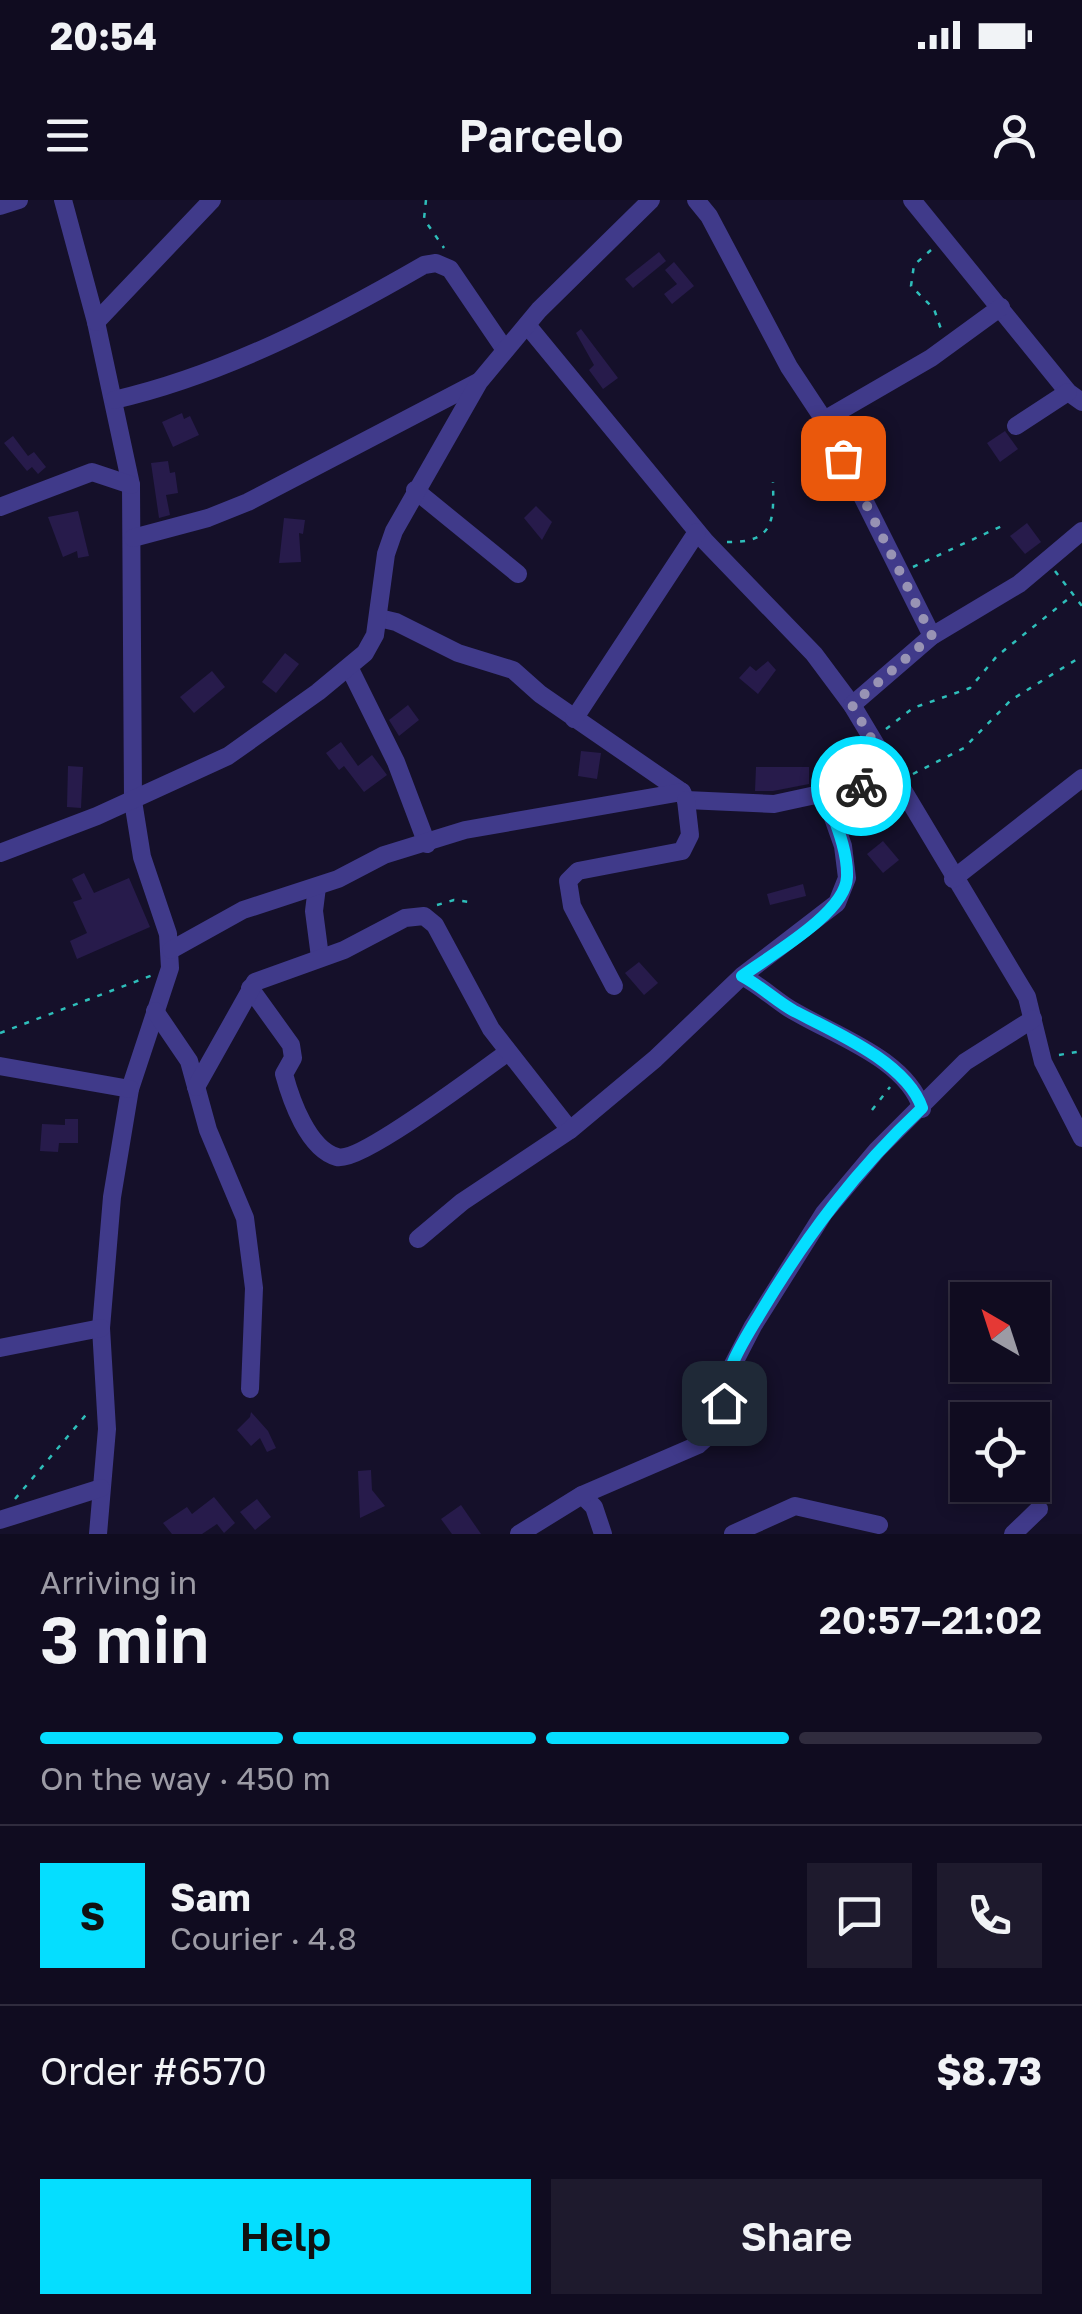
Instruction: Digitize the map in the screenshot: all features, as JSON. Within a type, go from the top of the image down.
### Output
[{"type":"street","points":[[0,206],[19,200]]},
{"type":"street","points":[[63,200],[96,322],[131,485],[132,800],[142,857],[170,959],[130,1089],[112,1197],[100,1328],[107,1429],[98,1534]]},
{"type":"street","points":[[96,322],[212,200]]},
{"type":"street","points":[[0,853],[228,756],[365,653],[379,618],[386,554],[415,490],[479,382],[527,324],[651,200]]},
{"type":"street","points":[[696,200],[709,216],[789,368],[824,420],[932,636]]},
{"type":"street","points":[[912,200],[1075,397],[1016,426]]},
{"type":"street","points":[[114,400],[183,381],[333,318],[424,265],[450,268],[505,350]]},
{"type":"street","points":[[824,420],[946,348],[1001,307]]},
{"type":"street","points":[[527,324],[701,536],[814,654],[852,705],[1027,997],[1052,1081],[1082,1138]]},
{"type":"street","points":[[134,538],[208,518],[248,502],[479,382]]},
{"type":"street","points":[[0,507],[92,472],[131,485]]},
{"type":"street","points":[[415,490],[518,574]]},
{"type":"street","points":[[852,705],[932,636],[1003,594],[1082,531]]},
{"type":"street","points":[[574,719],[701,536]]},
{"type":"street","points":[[379,618],[396,622],[458,653],[513,670],[574,719],[684,796],[690,835],[682,851],[578,871],[568,881],[572,906],[614,986]]},
{"type":"street","points":[[349,667],[396,762],[427,844]]},
{"type":"street","points":[[953,879],[1082,778]]},
{"type":"street","points":[[170,959],[243,910],[317,887],[384,855],[465,830],[684,796],[752,806],[895,780]]},
{"type":"street","points":[[418,1238],[462,1202],[570,1130],[655,1059],[742,976],[821,918],[843,894],[847,878],[843,846],[825,794]]},
{"type":"street","points":[[317,887],[314,911],[320,957]]},
{"type":"street","points":[[196,1086],[250,988],[262,978],[344,950],[405,918],[424,916],[435,925],[476,1005],[508,1052],[570,1130]]},
{"type":"street","points":[[742,976],[896,1072],[916,1091],[922,1108]]},
{"type":"street","points":[[250,988],[293,1052],[284,1074],[294,1103],[316,1142],[338,1158],[349,1157],[382,1139],[508,1052]]},
{"type":"street","points":[[155,1011],[183,1049],[208,1130],[245,1218],[254,1288],[250,1389]]},
{"type":"street","points":[[231,1028],[271,1018]]},
{"type":"street","points":[[519,1534],[582,1495],[698,1445],[713,1434],[722,1415],[726,1378],[793,1259],[850,1181],[965,1062],[1033,1019]]},
{"type":"street","points":[[0,1066],[130,1089]]},
{"type":"street","points":[[0,1348],[100,1328]]},
{"type":"street","points":[[5,1512],[101,1488]]},
{"type":"street","points":[[582,1495],[594,1507],[603,1534]]},
{"type":"street","points":[[733,1534],[795,1506],[879,1525]]},
{"type":"street","points":[[1013,1534],[1039,1509]]},
{"type":"path","points":[[426,200],[423,216],[445,250],[450,268]]},
{"type":"path","points":[[945,240],[919,258],[912,286],[934,310],[946,348]]},
{"type":"path","points":[[701,536],[736,542],[762,536],[774,514],[773,482]]},
{"type":"path","points":[[898,574],[1004,525]]},
{"type":"path","points":[[1047,562],[1082,606]]},
{"type":"path","points":[[872,740],[914,708],[970,688],[997,656],[1072,595]]},
{"type":"path","points":[[895,780],[964,748],[1011,700],[1082,656]]},
{"type":"path","points":[[424,916],[440,902],[470,902]]},
{"type":"path","points":[[0,1033],[170,959]]},
{"type":"path","points":[[1040,1049],[1055,1056],[1082,1050]]},
{"type":"path","points":[[872,1110],[896,1072]]},
{"type":"path","points":[[5,1512],[103,1393]]},
{"type":"building","points":[[659,252],[666,261],[633,288],[625,279]]},
{"type":"building","points":[[674,262],[694,286],[672,304],[664,294],[677,284],[665,270]]},
{"type":"building","points":[[581,329],[618,378],[603,389],[589,370],[594,365],[576,333]]},
{"type":"building","points":[[182,413],[184,419],[190,416],[199,435],[173,447],[162,422]]},
{"type":"building","points":[[1005,431],[1018,449],[1000,462],[987,443]]},
{"type":"building","points":[[13,436],[28,456],[34,452],[46,467],[38,474],[32,467],[27,471],[4,443]]},
{"type":"building","points":[[168,461],[170,473],[175,472],[178,493],[166,495],[170,515],[159,518],[151,463]]},
{"type":"building","points":[[536,506],[552,522],[542,540],[524,518]]},
{"type":"building","points":[[78,511],[89,556],[78,558],[77,551],[63,557],[48,517]]},
{"type":"building","points":[[284,518],[305,520],[303,534],[299,533],[301,562],[279,563]]},
{"type":"building","points":[[1027,523],[1041,542],[1025,554],[1010,536]]},
{"type":"building","points":[[285,653],[299,664],[276,693],[262,682]]},
{"type":"building","points":[[768,661],[776,670],[758,694],[739,678],[750,666],[756,671]]},
{"type":"building","points":[[212,671],[225,687],[194,713],[180,697]]},
{"type":"building","points":[[408,705],[419,720],[399,736],[389,720]]},
{"type":"building","points":[[341,742],[358,766],[372,755],[387,775],[364,792],[344,766],[339,770],[326,753]]},
{"type":"building","points":[[581,751],[601,753],[597,779],[578,776]]},
{"type":"building","points":[[68,766],[83,767],[81,808],[67,807]]},
{"type":"building","points":[[756,767],[809,767],[809,784],[755,791]]},
{"type":"building","points":[[883,841],[899,860],[883,873],[867,854]]},
{"type":"building","points":[[84,873],[94,893],[129,878],[150,927],[77,959],[70,941],[87,933],[73,902],[82,899],[72,879]]},
{"type":"building","points":[[803,884],[806,896],[770,905],[767,894]]},
{"type":"building","points":[[639,962],[658,983],[644,995],[625,973]]},
{"type":"building","points":[[65,1119],[78,1119],[78,1143],[59,1143],[58,1152],[40,1151],[42,1124],[65,1125]]},
{"type":"building","points":[[251,1412],[268,1431],[276,1448],[267,1452],[260,1438],[251,1446],[237,1430]]},
{"type":"building","points":[[371,1470],[372,1490],[385,1506],[360,1518],[358,1471]]},
{"type":"building","points":[[214,1497],[235,1523],[224,1533],[217,1524],[202,1534],[172,1534],[163,1523],[187,1507],[192,1514]]},
{"type":"building","points":[[257,1499],[271,1517],[255,1530],[240,1512]]},
{"type":"building","points":[[461,1505],[481,1534],[452,1534],[441,1519]]},
{"type":"way so far","points":[[843,458],[932,636],[852,705],[894,778],[861,786]]},
{"type":"route","points":[[724,1403],[726,1378],[793,1259],[850,1181],[922,1108],[916,1091],[896,1072],[742,976],[838,904],[847,878],[843,846],[825,794],[861,786]]}]
